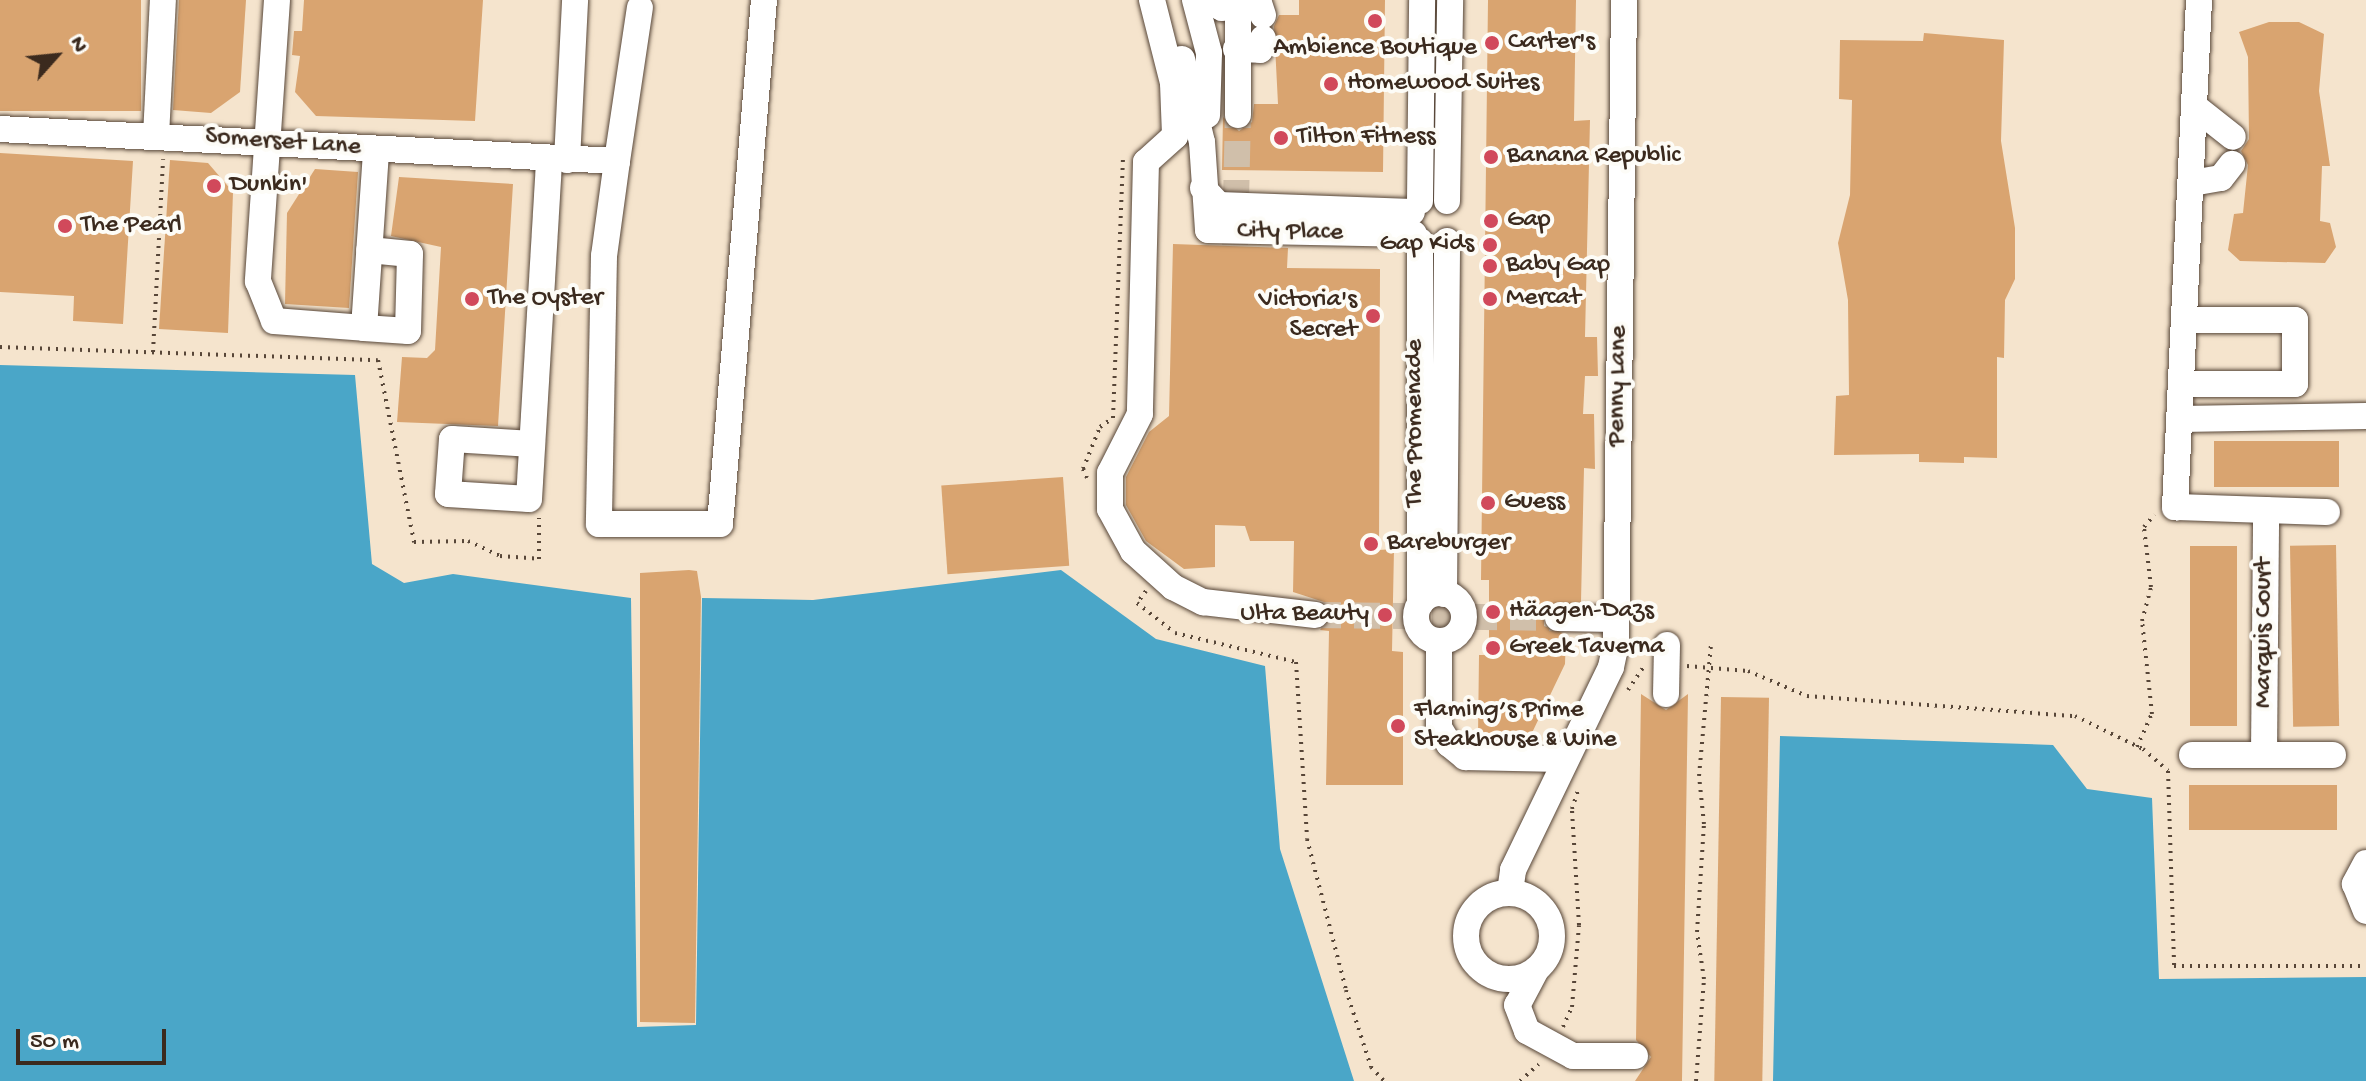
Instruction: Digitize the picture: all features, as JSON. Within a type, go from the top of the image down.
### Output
[{"type":"street","points":[[160,136],[163,0]]},
{"type":"street","points":[[277,0],[258,281],[274,321],[408,331],[410,254],[369,250]]},
{"type":"street","points":[[532,444],[452,439],[448,494],[529,499],[575,0]]},
{"type":"street","points":[[642,3],[604,256],[599,524],[720,524],[764,0]]},
{"type":"street","points":[[1152,0],[1173,83],[1175,136],[1146,162],[1140,414],[1110,473],[1110,509],[1133,551],[1173,587],[1203,602],[1315,615]]},
{"type":"street","name":"City Place","points":[[1161,0],[1202,142]]},
{"type":"street","name":"City Place","points":[[1195,0],[1209,53],[1202,142],[1208,230],[1417,222]]},
{"type":"street","points":[[1210,0],[1222,8],[1238,1],[1259,3],[1263,26],[1260,50],[1236,49]]},
{"type":"street","name":"The Promenade","points":[[1420,604],[1417,222],[1422,0]]},
{"type":"street","points":[[1447,241],[1417,222],[1447,201],[1450,0]]},
{"type":"street","name":"Penny Lane","points":[[1561,759],[1611,667],[1616,619],[1624,0]]},
{"type":"street","points":[[1238,1],[1238,115]]},
{"type":"street","points":[[2198,11],[2175,507],[2327,512]]},
{"type":"street","points":[[2195,107],[2233,137]]},
{"type":"street","name":"Somerset Lane","points":[[0,129],[617,161]]},
{"type":"street","points":[[364,328],[376,150]]},
{"type":"street","points":[[2192,183],[2221,178],[2232,164]]},
{"type":"street","name":"The Promenade","points":[[1444,594],[1447,241],[1457,216],[1447,201]]},
{"type":"street","points":[[2182,384],[2295,384],[2295,320],[2186,320]]},
{"type":"street","points":[[2180,419],[2366,416]]},
{"type":"street","name":"Marquis Court","points":[[2264,755],[2266,510]]},
{"type":"street","points":[[1444,594],[1458,602],[1463,624],[1439,641],[1420,631],[1420,604],[1444,594]]},
{"type":"street","points":[[1558,618],[1616,619]]},
{"type":"street","points":[[1439,641],[1439,728],[1449,744],[1465,757],[1561,759],[1510,892]]},
{"type":"street","points":[[1666,694],[1667,654]]},
{"type":"street","points":[[2192,755],[2333,755]]},
{"type":"street","points":[[2366,863],[2355,884],[2366,911]]},
{"type":"street","points":[[1517,1005],[1536,970],[1547,957],[1551,923],[1528,896],[1510,892],[1491,896],[1469,919],[1468,948],[1517,1005],[1527,1031],[1552,1050],[1635,1056]]},
{"type":"street","points":[[1487,973],[1521,978],[1536,970]]},
{"type":"path","points":[[153,352],[160,136]]},
{"type":"path","points":[[0,347],[378,360],[414,542],[468,541],[500,556],[539,559],[539,514],[529,499]]},
{"type":"path","points":[[2137,747],[2152,699],[2142,621],[2151,577],[2144,527],[2152,515],[2175,507]]},
{"type":"path","points":[[1696,1081],[1704,979],[1699,776],[1711,645]]},
{"type":"path","points":[[1620,704],[1646,665],[1667,654],[1710,668],[1748,671],[1807,696],[2075,716],[2137,747],[2168,771],[2174,966],[2366,966]]},
{"type":"path","points":[[1520,1081],[1552,1050],[1572,1007],[1579,925],[1572,809],[1582,782]]},
{"type":"water","points":[[0,365],[355,375],[372,564],[404,583],[453,574],[631,598],[637,1027],[696,1025],[702,598],[813,600],[1061,570],[1156,639],[1265,666],[1280,849],[1354,1081],[0,1081]]},
{"type":"water","points":[[1780,736],[2053,745],[2087,789],[2152,798],[2159,979],[2366,977],[2366,1081],[1773,1081]]},
{"type":"building","points":[[0,0],[141,0],[141,111],[0,111]]},
{"type":"building","points":[[179,0],[246,0],[240,92],[211,113],[173,110]]},
{"type":"building","points":[[304,0],[483,0],[475,121],[316,116],[295,92],[300,56],[292,55],[294,31],[302,31]]},
{"type":"building","name":"Homewood Suites","points":[[1299,0],[1385,0],[1383,172],[1222,170],[1223,117],[1239,131],[1252,122],[1254,104],[1278,104],[1274,26],[1279,15],[1299,15]]},
{"type":"building","points":[[1488,0],[1576,0],[1574,121],[1590,120],[1585,337],[1597,337],[1598,376],[1585,376],[1583,414],[1594,414],[1595,469],[1584,468],[1581,602],[1544,610],[1544,626],[1566,634],[1565,664],[1530,737],[1478,736],[1479,655],[1489,655],[1489,580],[1481,580]]},
{"type":"building","points":[[2269,22],[2299,22],[2324,34],[2319,91],[2330,166],[2322,166],[2320,221],[2330,223],[2336,247],[2325,263],[2240,261],[2228,250],[2234,214],[2243,213],[2248,165],[2241,151],[2249,139],[2248,57],[2239,32]]},
{"type":"building","points":[[1924,33],[2004,40],[2001,141],[2015,228],[2015,279],[2005,300],[2004,358],[1997,357],[1997,458],[1964,457],[1964,463],[1919,462],[1919,454],[1834,455],[1836,396],[1849,395],[1848,300],[1838,243],[1850,195],[1852,100],[1839,99],[1840,40],[1923,41]]},
{"type":"building","name":"The Pearl","points":[[0,153],[133,161],[123,324],[73,321],[74,296],[0,292]]},
{"type":"building","points":[[170,160],[208,163],[233,192],[228,333],[159,329]]},
{"type":"building","points":[[315,169],[358,172],[349,308],[285,304],[287,213]]},
{"type":"building","name":"The Oyster","points":[[399,177],[513,184],[498,426],[397,422],[402,357],[427,358],[435,350],[441,247],[391,236]]},
{"type":"building","points":[[1173,244],[1288,248],[1287,268],[1380,269],[1379,550],[1394,549],[1392,651],[1403,652],[1403,785],[1326,785],[1329,631],[1320,630],[1331,616],[1324,602],[1293,592],[1294,541],[1250,541],[1245,526],[1215,525],[1215,567],[1184,569],[1146,541],[1126,505],[1126,477],[1149,432],[1169,416]]},
{"type":"building","points":[[2214,441],[2339,441],[2339,487],[2214,487]]},
{"type":"building","points":[[1063,477],[1069,566],[948,574],[941,486]]},
{"type":"building","points":[[2336,545],[2339,726],[2293,727],[2290,546]]},
{"type":"building","points":[[2190,546],[2237,546],[2237,726],[2190,726]]},
{"type":"building","points":[[697,571],[701,597],[695,1023],[640,1022],[640,573]]},
{"type":"building","points":[[1641,694],[1666,710],[1688,694],[1682,1081],[1635,1081],[1651,1057],[1636,1040]]},
{"type":"building","points":[[1721,697],[1769,698],[1762,1081],[1714,1081]]},
{"type":"building","points":[[2189,785],[2337,785],[2337,830],[2189,830]]},
{"type":"tunnel","points":[[1235,245],[1238,115]]},
{"type":"tunnel","points":[[1315,615],[1558,618]]},
{"type":"place","name":"Ambience Boutique","points":[[1375,21]]},
{"type":"place","name":"Carter's","points":[[1492,43]]},
{"type":"place","name":"Homewood Suites","points":[[1331,84]]},
{"type":"place","name":"Tilton Fitness","points":[[1281,138]]},
{"type":"place","name":"Banana Republic","points":[[1491,157]]},
{"type":"place","name":"Dunkin'","points":[[214,186]]},
{"type":"place","name":"Gap","points":[[1491,221]]},
{"type":"place","name":"The Pearl","points":[[65,226]]},
{"type":"place","name":"Gap Kids","points":[[1490,245]]},
{"type":"place","name":"Baby Gap","points":[[1490,266]]},
{"type":"place","name":"The Oyster","points":[[472,299]]},
{"type":"place","name":"Mercat","points":[[1490,299]]},
{"type":"place","name":"Victoria's Secret","points":[[1373,316]]},
{"type":"place","name":"Guess","points":[[1488,503]]},
{"type":"place","name":"Bareburger","points":[[1371,544]]},
{"type":"place","name":"Häagen-Dazs","points":[[1493,612]]},
{"type":"place","name":"Ulta Beauty","points":[[1385,615]]},
{"type":"place","name":"Greek Taverna","points":[[1493,648]]},
{"type":"place","name":"Flaming’s Prime Steakhouse & Wine","points":[[1398,726]]}]
